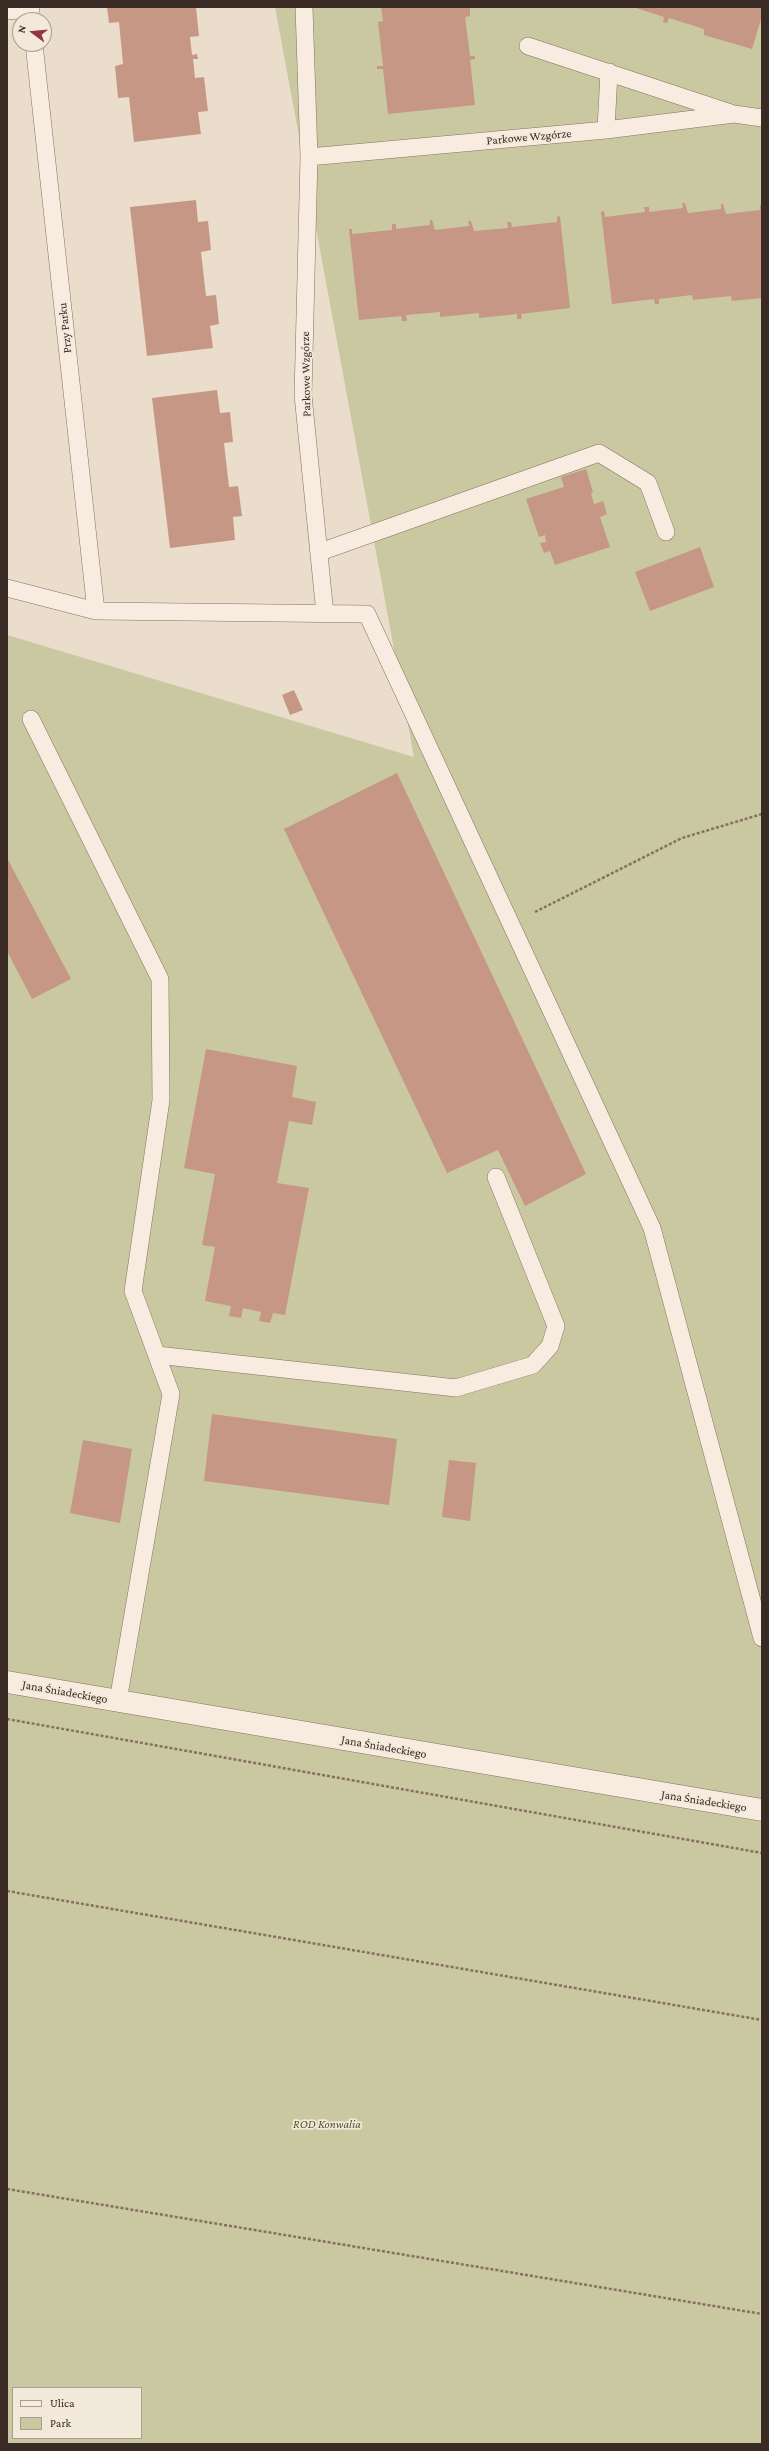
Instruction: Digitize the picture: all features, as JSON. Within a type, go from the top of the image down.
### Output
[{"type":"street","name":"Jana Śniadeckiego","points":[[7,1682],[762,1810]]},
{"type":"lane","name":"Parkowe Wzgórze","points":[[304,7],[309,157],[303,395],[320,552],[325,614]]},
{"type":"lane","points":[[7,11],[31,12]]},
{"type":"lane","name":"Parkowe Wzgórze","points":[[528,46],[734,114],[762,118]]},
{"type":"lane","name":"Przy Parku","points":[[35,52],[96,611]]},
{"type":"lane","points":[[606,130],[609,72]]},
{"type":"lane","name":"Parkowe Wzgórze","points":[[309,157],[606,130],[734,114]]},
{"type":"lane","points":[[320,552],[599,453],[648,483],[666,532]]},
{"type":"lane","points":[[7,588],[96,611],[367,614],[652,1228],[762,1638]]},
{"type":"lane","points":[[31,719],[160,979],[161,1100],[133,1291],[171,1394],[118,1701]]},
{"type":"lane","points":[[157,1355],[456,1388],[533,1365],[550,1346],[556,1326],[496,1177]]},
{"type":"path","points":[[510,923],[570,896],[682,838],[762,814]]},
{"type":"path","points":[[7,1719],[762,1852]]},
{"type":"path","points":[[7,1891],[762,2020]]},
{"type":"path","points":[[7,2189],[762,2314]]},
{"type":"green space","name":"ROD Konwalia","points":[[275,7],[762,7],[762,2444],[7,2444],[7,635],[414,757]]},
{"type":"building","points":[[107,7],[196,7],[199,36],[190,37],[192,55],[197,54],[198,59],[193,59],[195,78],[204,77],[208,111],[198,112],[201,134],[134,142],[129,97],[118,98],[115,66],[123,64],[119,22],[109,23]]},
{"type":"building","points":[[381,7],[470,7],[470,16],[465,17],[470,56],[475,56],[475,59],[470,60],[475,105],[388,114],[383,69],[377,69],[377,66],[383,66],[378,22],[383,21]]},
{"type":"building","points":[[633,7],[762,7],[762,16],[752,49],[704,35],[704,29],[669,18],[667,23],[663,22],[664,17]]},
{"type":"building","points":[[196,200],[198,222],[208,221],[211,250],[201,252],[206,296],[216,295],[219,324],[210,326],[213,348],[147,356],[130,207]]},
{"type":"building","points":[[682,203],[685,203],[688,213],[721,209],[721,204],[723,204],[726,214],[760,210],[760,205],[762,205],[762,298],[732,301],[731,296],[693,300],[692,295],[659,299],[659,304],[655,304],[654,299],[612,304],[601,212],[604,211],[605,217],[645,212],[644,207],[649,207],[649,212],[683,208]]},
{"type":"building","points":[[560,216],[570,308],[521,314],[522,318],[520,319],[517,319],[517,314],[479,318],[479,313],[440,317],[440,312],[406,315],[407,321],[402,321],[401,316],[359,320],[349,229],[352,229],[352,234],[392,230],[392,224],[396,224],[396,229],[430,225],[430,220],[432,220],[435,230],[469,226],[468,221],[471,221],[474,231],[508,228],[507,222],[511,222],[512,227],[557,222],[557,217]]},
{"type":"building","points":[[217,390],[220,413],[230,412],[233,442],[224,443],[229,487],[238,486],[242,516],[233,517],[235,540],[170,548],[152,398]]},
{"type":"building","points":[[586,469],[593,492],[591,493],[594,504],[603,501],[607,514],[600,517],[610,547],[555,565],[550,551],[544,553],[540,543],[546,542],[545,535],[539,537],[526,499],[564,487],[561,477]]},
{"type":"building","points":[[700,547],[714,587],[650,611],[635,572]]},
{"type":"building","points":[[294,690],[303,710],[290,715],[282,695]]},
{"type":"building","points":[[397,773],[586,1174],[525,1206],[498,1150],[447,1173],[284,829]]},
{"type":"building","points":[[7,858],[71,979],[32,999],[7,951]]},
{"type":"building","points":[[206,1049],[297,1066],[292,1097],[316,1102],[312,1125],[289,1121],[277,1183],[309,1188],[285,1315],[273,1313],[270,1323],[259,1321],[261,1312],[243,1308],[241,1318],[229,1316],[231,1306],[205,1301],[215,1247],[202,1245],[215,1174],[184,1168]]},
{"type":"building","points":[[212,1414],[397,1439],[389,1505],[204,1481]]},
{"type":"building","points":[[83,1440],[132,1449],[120,1523],[70,1513]]},
{"type":"building","points":[[449,1460],[476,1463],[470,1521],[442,1517]]}]
